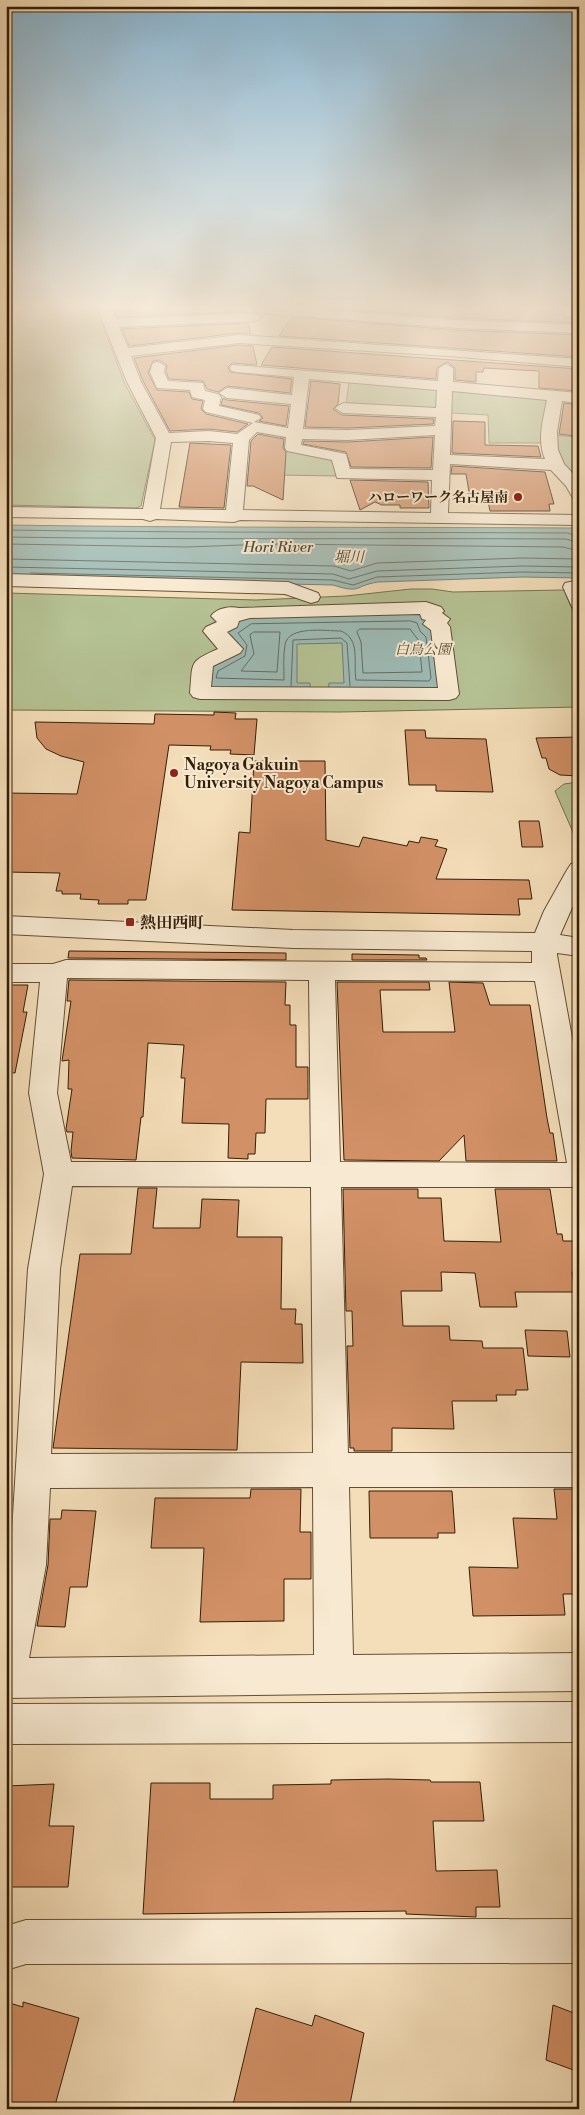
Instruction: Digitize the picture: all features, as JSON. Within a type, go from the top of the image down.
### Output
[{"type":"street","points":[[146,406],[164,438],[150,516]]},
{"type":"street","points":[[213,406],[211,409],[294,434],[373,433],[443,422]]},
{"type":"street","points":[[234,517],[241,440],[264,406]]},
{"type":"street","points":[[298,406],[293,448],[340,457],[343,474],[388,474],[441,467],[556,464]]},
{"type":"street","points":[[439,518],[443,406]]},
{"type":"street","points":[[553,406],[548,439],[556,464],[574,482],[579,494]]},
{"type":"street","points":[[339,434],[343,408],[443,422]]},
{"type":"street","points":[[373,433],[388,474]]},
{"type":"street","points":[[164,438],[209,436],[241,440]]},
{"type":"street","points":[[6,512],[150,516],[579,520]]},
{"type":"street","points":[[6,580],[288,588],[311,597]]},
{"type":"street","points":[[426,608],[434,611],[429,615],[440,619],[433,624],[440,627],[449,694],[200,693],[203,663],[233,649],[221,642],[226,640],[213,631],[230,623],[221,616],[232,612],[240,616],[246,612],[288,611],[426,608]]},
{"type":"street","points":[[579,870],[549,927],[544,942],[546,972],[579,1158]]},
{"type":"street","points":[[6,924],[293,939],[544,942],[579,947]]},
{"type":"street","points":[[6,973],[54,973],[66,969],[546,972]]},
{"type":"street","points":[[322,971],[334,1675]]},
{"type":"street","points":[[54,973],[43,1093],[59,1174],[44,1269],[28,1565],[6,1677],[579,1672]]},
{"type":"street","points":[[59,1174],[579,1175]]},
{"type":"street","points":[[33,1471],[579,1470]]},
{"type":"street","points":[[6,1724],[579,1722]]},
{"type":"street","points":[[6,1948],[26,1942],[579,1941]]},
{"type":"green space","points":[[6,406],[137,406],[155,440],[141,506],[136,508],[6,505]]},
{"type":"green space","points":[[371,406],[436,406],[436,410]]},
{"type":"green space","points":[[451,406],[549,406],[544,443],[489,443],[488,415],[451,413]]},
{"type":"green space","points":[[281,435],[290,438],[288,449],[333,458],[339,476],[276,475]]},
{"type":"green space","points":[[552,435],[579,437],[579,483],[559,465]]},
{"type":"green space","name":"白鳥公園","points":[[411,589],[453,592],[564,590],[579,625],[579,707],[340,712],[6,710],[6,593],[256,600],[346,596]]},
{"type":"green space","points":[[579,782],[579,846],[555,791],[564,784]]},
{"type":"water","name":"堀川","points":[[6,525],[573,528],[575,532],[579,532],[579,578],[523,577],[378,582],[349,589],[333,585],[6,578]]},
{"type":"water","points":[[419,612],[437,628],[444,692],[328,692],[329,683],[344,683],[342,643],[297,644],[297,683],[310,683],[310,691],[203,691],[206,664],[237,649],[217,631],[225,617]]},
{"type":"building","points":[[156,406],[202,406],[201,409],[206,414],[248,424],[237,432],[209,429],[170,431]]},
{"type":"building","points":[[224,406],[289,406],[286,426],[259,421],[263,418],[259,413]]},
{"type":"building","points":[[308,406],[336,406],[333,409],[342,415],[434,419],[433,424],[348,428],[305,427]]},
{"type":"building","points":[[564,406],[579,406],[579,434],[575,436],[559,434]]},
{"type":"building","points":[[453,421],[485,422],[485,445],[538,446],[541,457],[452,453]]},
{"type":"building","points":[[258,434],[284,439],[283,448],[286,452],[283,500],[253,486],[247,486],[251,441]]},
{"type":"building","points":[[433,437],[431,468],[351,467],[346,452],[303,444],[304,441],[348,442]]},
{"type":"building","points":[[190,443],[231,445],[224,508],[179,507]]},
{"type":"building","points":[[452,466],[545,472],[554,504],[549,504],[550,511],[490,511],[486,492],[469,492],[466,474],[451,474]]},
{"type":"building","points":[[350,480],[428,482],[429,508],[400,508],[400,505],[382,505],[375,502],[360,510]]},
{"type":"building","points":[[214,712],[236,713],[235,719],[257,719],[254,755],[230,754],[231,750],[210,750],[211,746],[169,745],[146,900],[128,900],[128,904],[98,904],[99,900],[80,899],[81,894],[62,894],[62,891],[56,891],[60,873],[6,872],[6,793],[77,794],[84,762],[61,756],[46,749],[37,738],[35,722],[154,724],[155,714],[214,715]]},
{"type":"building","points":[[405,730],[425,730],[426,738],[486,739],[493,792],[436,791],[436,785],[409,785]]},
{"type":"building","points":[[579,737],[579,776],[560,775],[549,769],[546,758],[542,758],[536,738]]},
{"type":"building","points":[[254,761],[325,761],[326,840],[359,847],[363,837],[407,846],[409,841],[419,843],[421,837],[438,840],[435,846],[447,849],[436,879],[529,880],[532,899],[518,899],[520,915],[232,910],[239,832],[250,833]]},
{"type":"building","points":[[519,821],[539,821],[543,847],[522,847]]},
{"type":"building","points":[[69,951],[286,953],[286,960],[68,958]]},
{"type":"building","points":[[352,954],[419,955],[419,958],[426,958],[427,960],[352,960]]},
{"type":"building","points":[[69,980],[286,982],[285,1005],[290,1005],[290,1025],[296,1025],[296,1067],[308,1067],[308,1099],[266,1099],[265,1133],[256,1133],[255,1154],[248,1154],[248,1159],[228,1158],[229,1124],[182,1123],[185,1078],[181,1078],[184,1045],[148,1043],[143,1117],[141,1117],[136,1160],[72,1158],[73,1132],[67,1132],[66,1129],[72,1089],[68,1089],[69,1060],[62,1061],[71,1001],[67,1001]]},
{"type":"building","points":[[337,982],[429,982],[430,990],[380,990],[383,1032],[455,1032],[449,982],[483,983],[490,1005],[530,1005],[547,1118],[550,1133],[553,1133],[557,1161],[466,1161],[464,1135],[439,1161],[344,1160]]},
{"type":"building","points":[[6,985],[28,985],[23,1012],[27,1012],[15,1073],[6,1072]]},
{"type":"building","points":[[138,1188],[157,1188],[153,1228],[200,1228],[202,1199],[239,1200],[237,1237],[282,1237],[281,1309],[296,1309],[295,1324],[302,1324],[303,1363],[241,1362],[237,1450],[53,1448],[80,1254],[131,1254]]},
{"type":"building","points":[[343,1189],[418,1189],[418,1198],[441,1198],[444,1241],[501,1242],[495,1189],[550,1189],[557,1234],[562,1234],[563,1241],[577,1241],[579,1272],[572,1272],[575,1292],[515,1292],[517,1307],[480,1307],[475,1273],[441,1272],[442,1291],[401,1291],[403,1326],[449,1326],[450,1340],[482,1341],[483,1348],[523,1348],[528,1390],[516,1390],[516,1395],[496,1395],[497,1401],[452,1401],[454,1429],[392,1428],[392,1451],[354,1451],[354,1448],[350,1448],[347,1346],[353,1346],[352,1311],[346,1311]]},
{"type":"building","points":[[525,1330],[567,1331],[570,1357],[528,1356]]},
{"type":"building","points":[[251,1489],[301,1489],[300,1532],[311,1532],[311,1579],[284,1579],[284,1621],[200,1622],[204,1548],[151,1548],[155,1498],[250,1498]]},
{"type":"building","points":[[554,1489],[579,1489],[579,1594],[563,1594],[565,1615],[473,1616],[469,1567],[518,1568],[513,1518],[557,1519]]},
{"type":"building","points":[[369,1491],[452,1491],[455,1533],[438,1533],[438,1538],[370,1538]]},
{"type":"building","points":[[62,1510],[96,1511],[87,1587],[70,1587],[65,1627],[37,1626],[48,1565],[50,1519],[61,1519]]},
{"type":"building","points":[[331,1780],[430,1780],[431,1782],[480,1782],[484,1821],[433,1821],[436,1871],[497,1870],[500,1907],[476,1907],[476,1917],[406,1914],[406,1911],[143,1914],[151,1783],[210,1783],[210,1799],[273,1799],[273,1785],[331,1784]]},
{"type":"building","points":[[54,1784],[49,1826],[74,1826],[68,1887],[9,1887],[9,1882],[6,1881],[6,1786]]},
{"type":"building","points":[[6,2002],[23,2007],[23,2002],[79,2018],[54,2109],[6,2109]]},
{"type":"building","points":[[553,2005],[579,2015],[579,2072],[546,2060]]},
{"type":"building","points":[[256,2008],[312,2026],[315,2015],[364,2033],[349,2109],[232,2109]]},
{"type":"place","name":"ハローワーク名古屋南","points":[[518,497]]},
{"type":"place","name":"Nagoya Gakuin University Nagoya Campus","points":[[174,773]]},
{"type":"place","name":"熱田西町","points":[[130,922]]},
{"type":"water label","name":"Hori River","points":[[278,547]]}]
